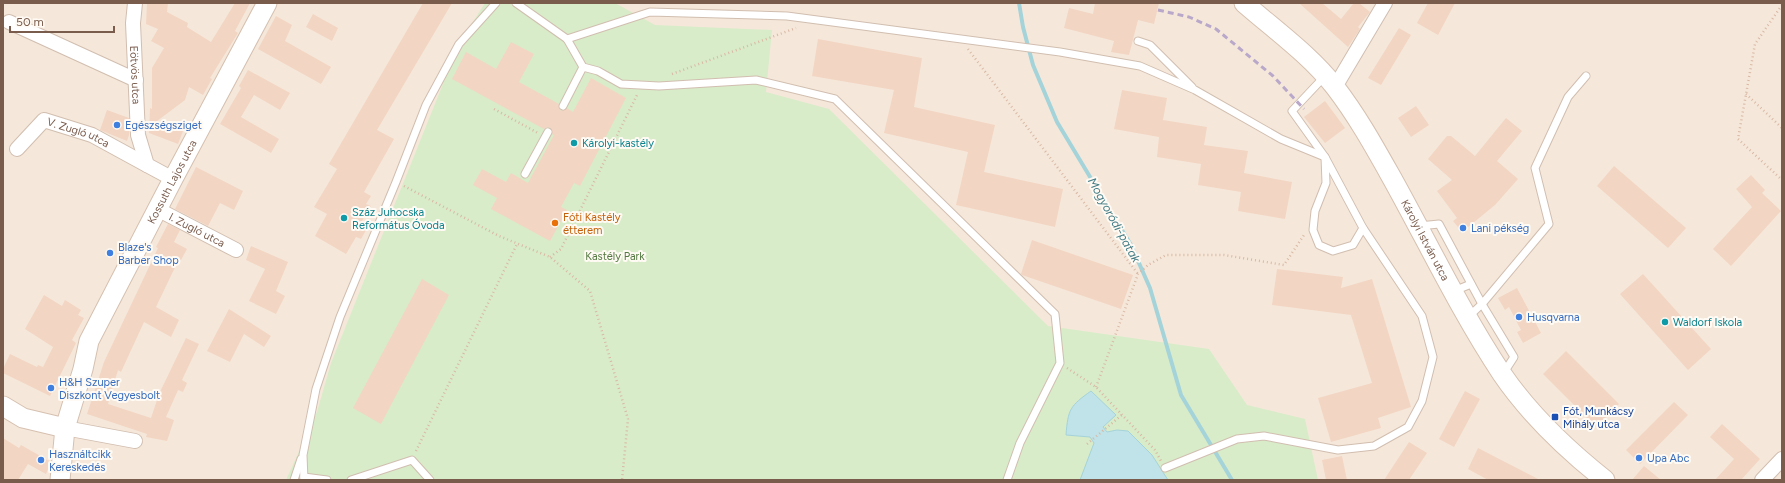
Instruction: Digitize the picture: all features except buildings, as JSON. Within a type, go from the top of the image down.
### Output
[{"type":"main road","name":"Kossuth Lajos utca","points":[[60,480],[65,428],[83,368],[89,341],[157,209],[267,3]]},
{"type":"main road","name":"Károlyi István utca","points":[[1244,3],[1307,58],[1330,82],[1365,130],[1468,317],[1503,374],[1528,408],[1556,438],[1570,452],[1605,480]]},
{"type":"main road","points":[[3,406],[23,418],[65,428]]},
{"type":"street","name":"Eötvös utca","points":[[135,3],[133,23],[138,135],[147,165]]},
{"type":"street","points":[[1330,82],[1385,3]]},
{"type":"street","points":[[10,22],[136,80]]},
{"type":"street","name":"V. Zugló utca","points":[[17,149],[44,120],[92,135],[147,165]]},
{"type":"street","points":[[147,165],[173,179]]},
{"type":"street","name":"I. Zugló utca","points":[[157,209],[236,250]]},
{"type":"street","points":[[65,428],[135,441]]},
{"type":"street","points":[[1762,480],[1782,460]]},
{"type":"lane","points":[[294,480],[303,455],[316,389],[340,317],[426,105],[459,44],[496,3]]},
{"type":"lane","points":[[516,3],[567,39],[583,67],[598,71],[621,84],[642,85],[756,80],[835,99],[1056,314],[1060,363],[1020,443],[1007,480]]},
{"type":"lane","points":[[567,39],[650,12],[787,16],[1018,45],[1140,66],[1195,90],[1281,139],[1325,157]]},
{"type":"lane","points":[[1138,41],[1150,45],[1195,90]]},
{"type":"lane","points":[[563,106],[583,67]]},
{"type":"lane","points":[[1468,317],[1482,304],[1549,224],[1535,168],[1568,97],[1586,76]]},
{"type":"lane","points":[[1165,468],[1237,439],[1264,436],[1338,450],[1374,446],[1408,427],[1422,401],[1433,357],[1422,316],[1363,228],[1325,157],[1292,110],[1330,82]]},
{"type":"lane","points":[[525,174],[546,134]]},
{"type":"lane","points":[[1325,157],[1326,183],[1315,211],[1312,230],[1319,245],[1333,251],[1353,245],[1363,228]]},
{"type":"lane","points":[[1419,226],[1439,224],[1482,304],[1514,357],[1503,374]]},
{"type":"lane","points":[[1454,291],[1471,284]]},
{"type":"lane","points":[[303,455],[304,479],[327,480]]},
{"type":"lane","points":[[351,480],[412,460],[430,480]]},
{"type":"path","points":[[1782,6],[1755,44],[1738,139],[1782,180]]},
{"type":"path","points":[[671,74],[819,20]]},
{"type":"path","points":[[958,37],[1138,274]]},
{"type":"path","points":[[550,257],[562,249],[642,85]]},
{"type":"path","points":[[1746,94],[1782,128]]},
{"type":"path","points":[[494,109],[546,134]]},
{"type":"path","points":[[396,182],[499,236],[550,257],[590,291],[628,419],[622,480]]},
{"type":"path","points":[[1096,387],[1138,274],[1148,265],[1166,255],[1224,255],[1284,265],[1314,220]]},
{"type":"path","points":[[412,460],[517,244]]},
{"type":"path","points":[[1060,363],[1096,387],[1122,414],[1127,422],[1155,450],[1165,468]]},
{"type":"path","points":[[1086,444],[1106,429],[1122,414]]},
{"type":"shaded area","points":[[3,3],[1782,3],[1782,480],[3,480]]},
{"type":"green space","name":"Kastély Park","points":[[485,3],[615,3],[655,25],[772,30],[766,92],[829,109],[1048,326],[1209,349],[1247,405],[1305,419],[1318,480],[286,480],[317,412],[331,363],[459,44]]},
{"type":"water","points":[[1091,391],[1116,415],[1103,427],[1107,432],[1117,430],[1128,431],[1152,455],[1168,480],[1080,480],[1094,443],[1090,437],[1066,435],[1067,426],[1071,409]]},
{"type":"waterway","name":"Mogyoródi-patak","points":[[1019,3],[1023,27],[1033,65],[1057,122],[1131,245],[1150,288],[1181,395],[1232,480]]},
{"type":"railway","points":[[1158,10],[1189,17],[1216,29],[1273,76],[1304,109]]},
{"type":"place","name":"Egészségsziget","points":[[117,125]]},
{"type":"place","name":"Károlyi-kastély","points":[[574,143]]},
{"type":"place","name":"Száz Juhocska Református Óvoda","points":[[344,218]]},
{"type":"place","name":"Fóti Kastély étterem","points":[[555,223]]},
{"type":"place","name":"Lani pékség","points":[[1463,228]]},
{"type":"place","name":"Blaze's Barber Shop","points":[[110,253]]},
{"type":"place","name":"Husqvarna","points":[[1519,317]]},
{"type":"place","name":"Waldorf Iskola","points":[[1665,322]]},
{"type":"place","name":"H&H Szuper Diszkont Vegyesbolt","points":[[51,388]]},
{"type":"place","name":"Fót, Munkácsy Mihály utca","points":[[1555,417]]},
{"type":"place","name":"Upa Abc","points":[[1639,458]]},
{"type":"place","name":"Használtcikk Kereskedés","points":[[41,460]]}]
